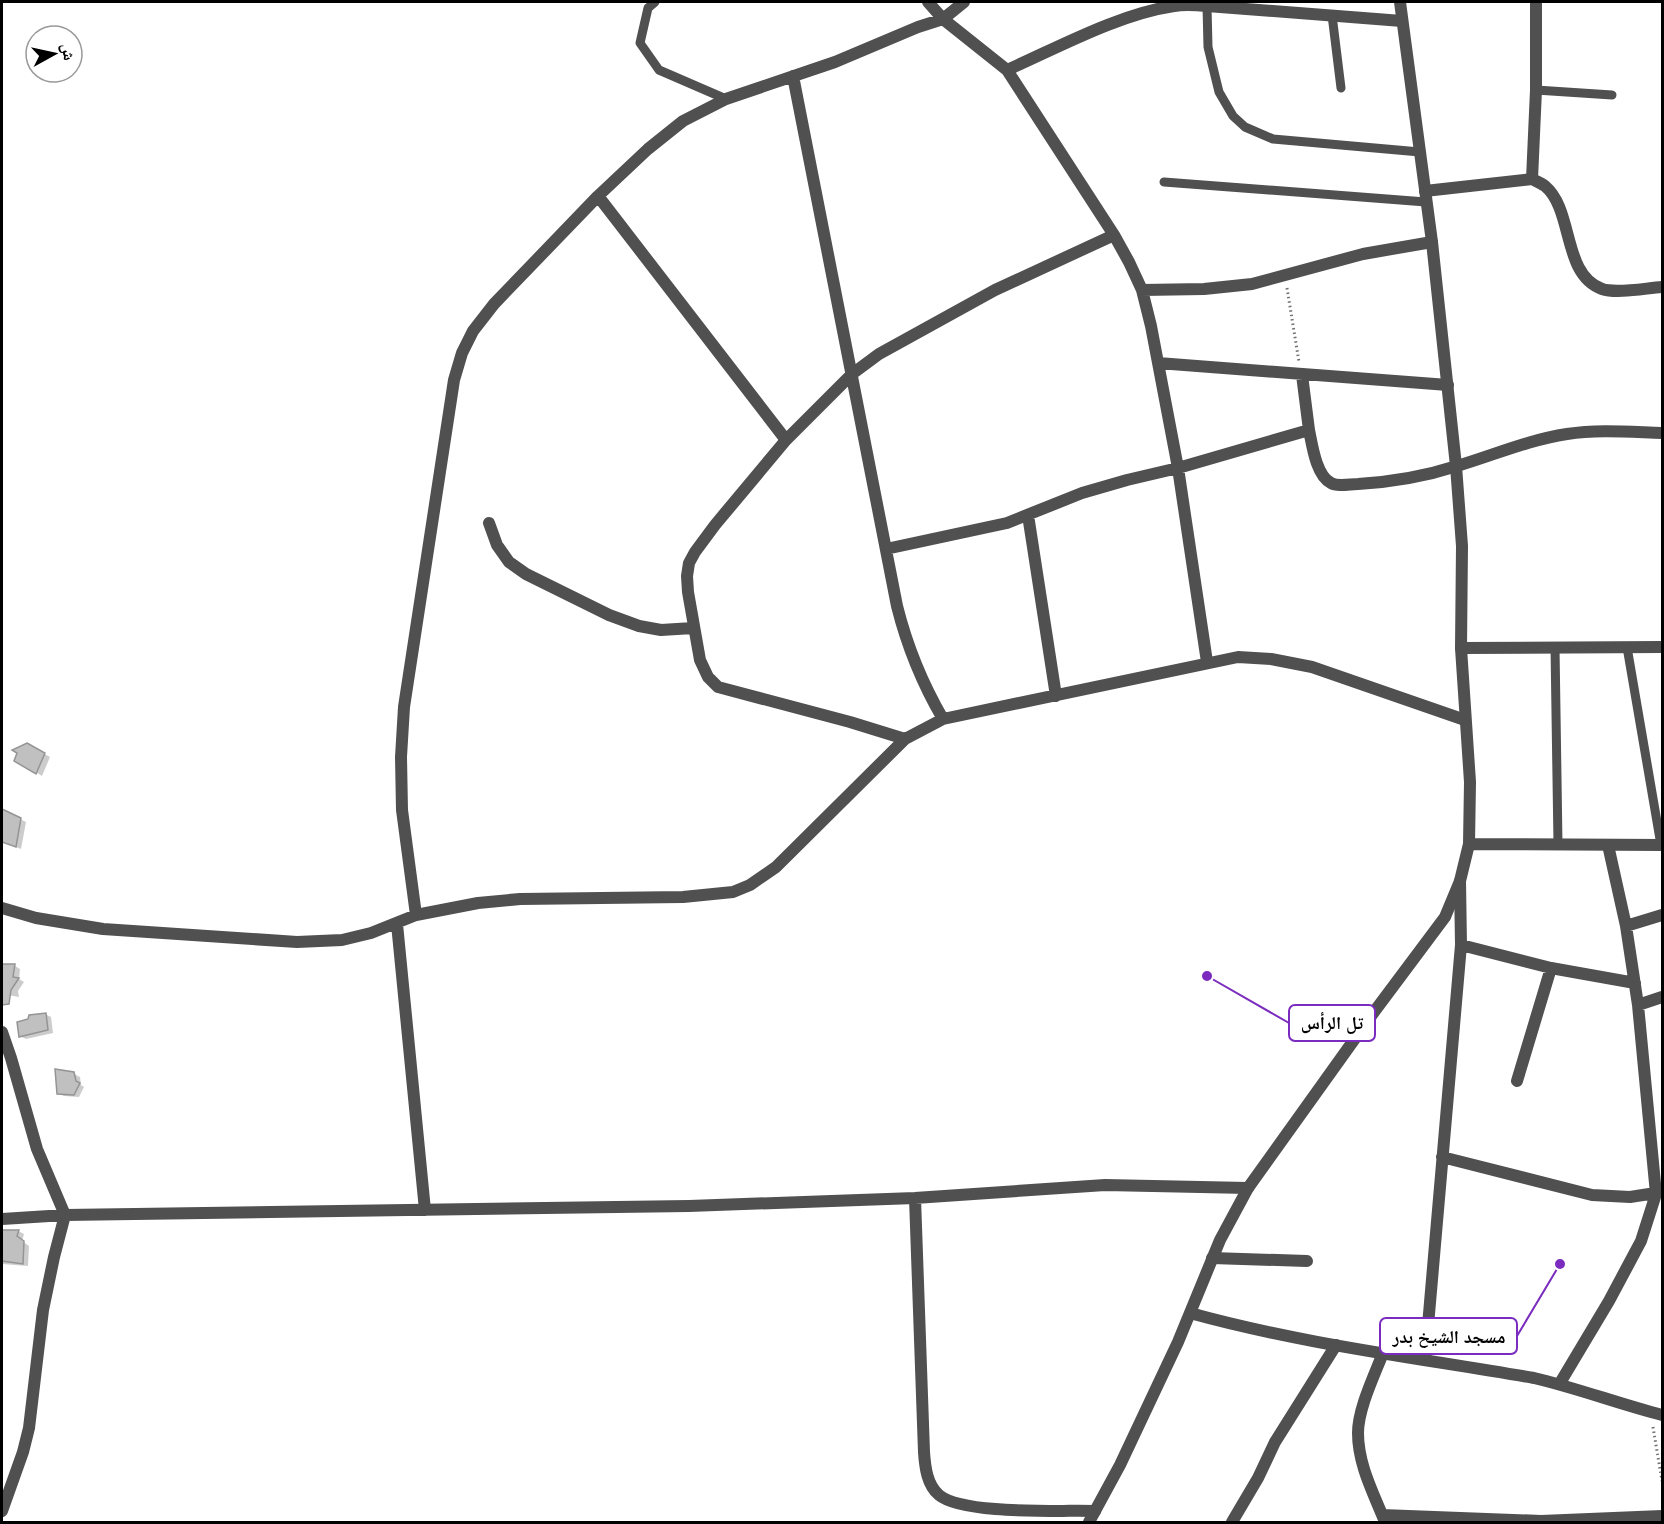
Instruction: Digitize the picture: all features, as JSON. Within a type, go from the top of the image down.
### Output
[{"type":"street","points":[[928,2],[944,19],[1007,70],[1114,235],[1142,290],[1178,468],[1207,662]]},
{"type":"street","points":[[416,915],[402,810],[401,757],[404,707],[454,380],[462,353],[474,331],[494,304],[598,196],[648,149],[683,121],[726,99],[944,19],[964,2]]},
{"type":"street","points":[[915,1198],[924,1452],[926,1470],[932,1485],[939,1495],[974,1508],[1092,1517],[1120,1465],[1190,1313],[1212,1258],[1248,1188],[1374,1012],[1435,932],[1453,902],[1469,844],[1470,782],[1461,648],[1462,546],[1448,385],[1400,2]]},
{"type":"street","points":[[1532,178],[1536,90],[1536,2]]},
{"type":"street","points":[[1007,70],[1113,23],[1176,5],[1402,21]]},
{"type":"street","points":[[793,76],[904,636],[929,695],[943,719]]},
{"type":"street","points":[[1426,197],[1532,178],[1545,186],[1554,198],[1561,213],[1576,264],[1592,284],[1613,291],[1662,287]]},
{"type":"street","points":[[598,196],[786,440]]},
{"type":"street","points":[[905,739],[718,687],[708,677],[700,660],[693,628],[687,576],[689,563],[715,525],[786,440],[852,374],[879,354],[985,295],[1114,235]]},
{"type":"street","points":[[1142,290],[1228,288],[1285,276],[1363,254],[1431,242]]},
{"type":"street","points":[[1158,363],[1448,385]]},
{"type":"street","points":[[1302,375],[1315,459],[1332,484],[1373,483],[1456,466],[1537,440],[1568,434],[1595,431],[1662,433]]},
{"type":"street","points":[[886,549],[980,530],[1028,515],[1082,493],[1309,430]]},
{"type":"street","points":[[1028,515],[1056,696]]},
{"type":"street","points":[[489,523],[497,546],[509,562],[526,574],[609,615],[639,626],[661,630],[693,628]]},
{"type":"street","points":[[1461,648],[1662,647]]},
{"type":"street","points":[[2,908],[36,918],[103,929],[297,942],[342,940],[372,933],[416,915],[478,903],[520,899],[683,897],[733,892],[750,885],[776,867],[905,739],[943,719],[1238,657],[1270,659],[1312,667],[1465,720]]},
{"type":"street","points":[[1469,844],[1661,845]]},
{"type":"street","points":[[1560,1383],[1609,1301],[1641,1241],[1659,1193],[1635,983],[1626,926],[1608,845]]},
{"type":"street","points":[[1425,1360],[1461,945],[1460,881]]},
{"type":"street","points":[[1626,926],[1662,915]]},
{"type":"street","points":[[397,924],[425,1210]]},
{"type":"street","points":[[1461,945],[1551,968],[1635,983]]},
{"type":"street","points":[[1517,1081],[1551,968]]},
{"type":"street","points":[[1638,1005],[1662,997]]},
{"type":"street","points":[[2,1032],[37,1149],[65,1215],[43,1310],[29,1428],[2,1511]]},
{"type":"street","points":[[1442,1157],[1592,1196],[1630,1197],[1659,1193]]},
{"type":"street","points":[[2,1219],[65,1215],[689,1206],[915,1198],[1105,1185],[1248,1188]]},
{"type":"street","points":[[1212,1258],[1306,1261]]},
{"type":"street","points":[[1190,1313],[1336,1345],[1560,1383],[1656,1414]]},
{"type":"street","points":[[1232,1522],[1258,1478],[1275,1442],[1336,1345]]},
{"type":"street","points":[[1383,1353],[1363,1408],[1358,1432],[1368,1482],[1384,1519],[1541,1521],[1662,1516]]},
{"type":"lane","points":[[655,2],[648,8],[640,42],[658,69],[726,99]]},
{"type":"lane","points":[[1207,6],[1208,47],[1219,92],[1233,116],[1245,127],[1273,139],[1420,152]]},
{"type":"lane","points":[[1332,15],[1341,88]]},
{"type":"lane","points":[[1536,90],[1612,95]]},
{"type":"lane","points":[[1164,182],[1426,197]]},
{"type":"lane","points":[[1554,647],[1558,844]]},
{"type":"lane","points":[[1627,647],[1661,845]]},
{"type":"path","points":[[1285,276],[1302,375]]},
{"type":"path","points":[[1656,1414],[1662,1481]]},
{"type":"building","points":[[27,743],[45,753],[36,774],[14,761],[17,753],[12,750]]},
{"type":"building","points":[[2,809],[21,818],[16,847],[2,842]]},
{"type":"building","points":[[2,964],[15,964],[13,977],[19,978],[11,990],[9,1004],[2,1005]]},
{"type":"building","points":[[46,1013],[48,1030],[19,1037],[17,1022],[28,1019],[29,1015]]},
{"type":"building","points":[[55,1069],[74,1072],[76,1081],[80,1083],[74,1095],[57,1094]]},
{"type":"building","points":[[2,1230],[19,1230],[17,1236],[24,1241],[23,1264],[2,1261]]},
{"type":"place","name":"تل الرأس","points":[[1207,976]]},
{"type":"place","name":"مسجد الشيخ بدر","points":[[1560,1264]]}]
